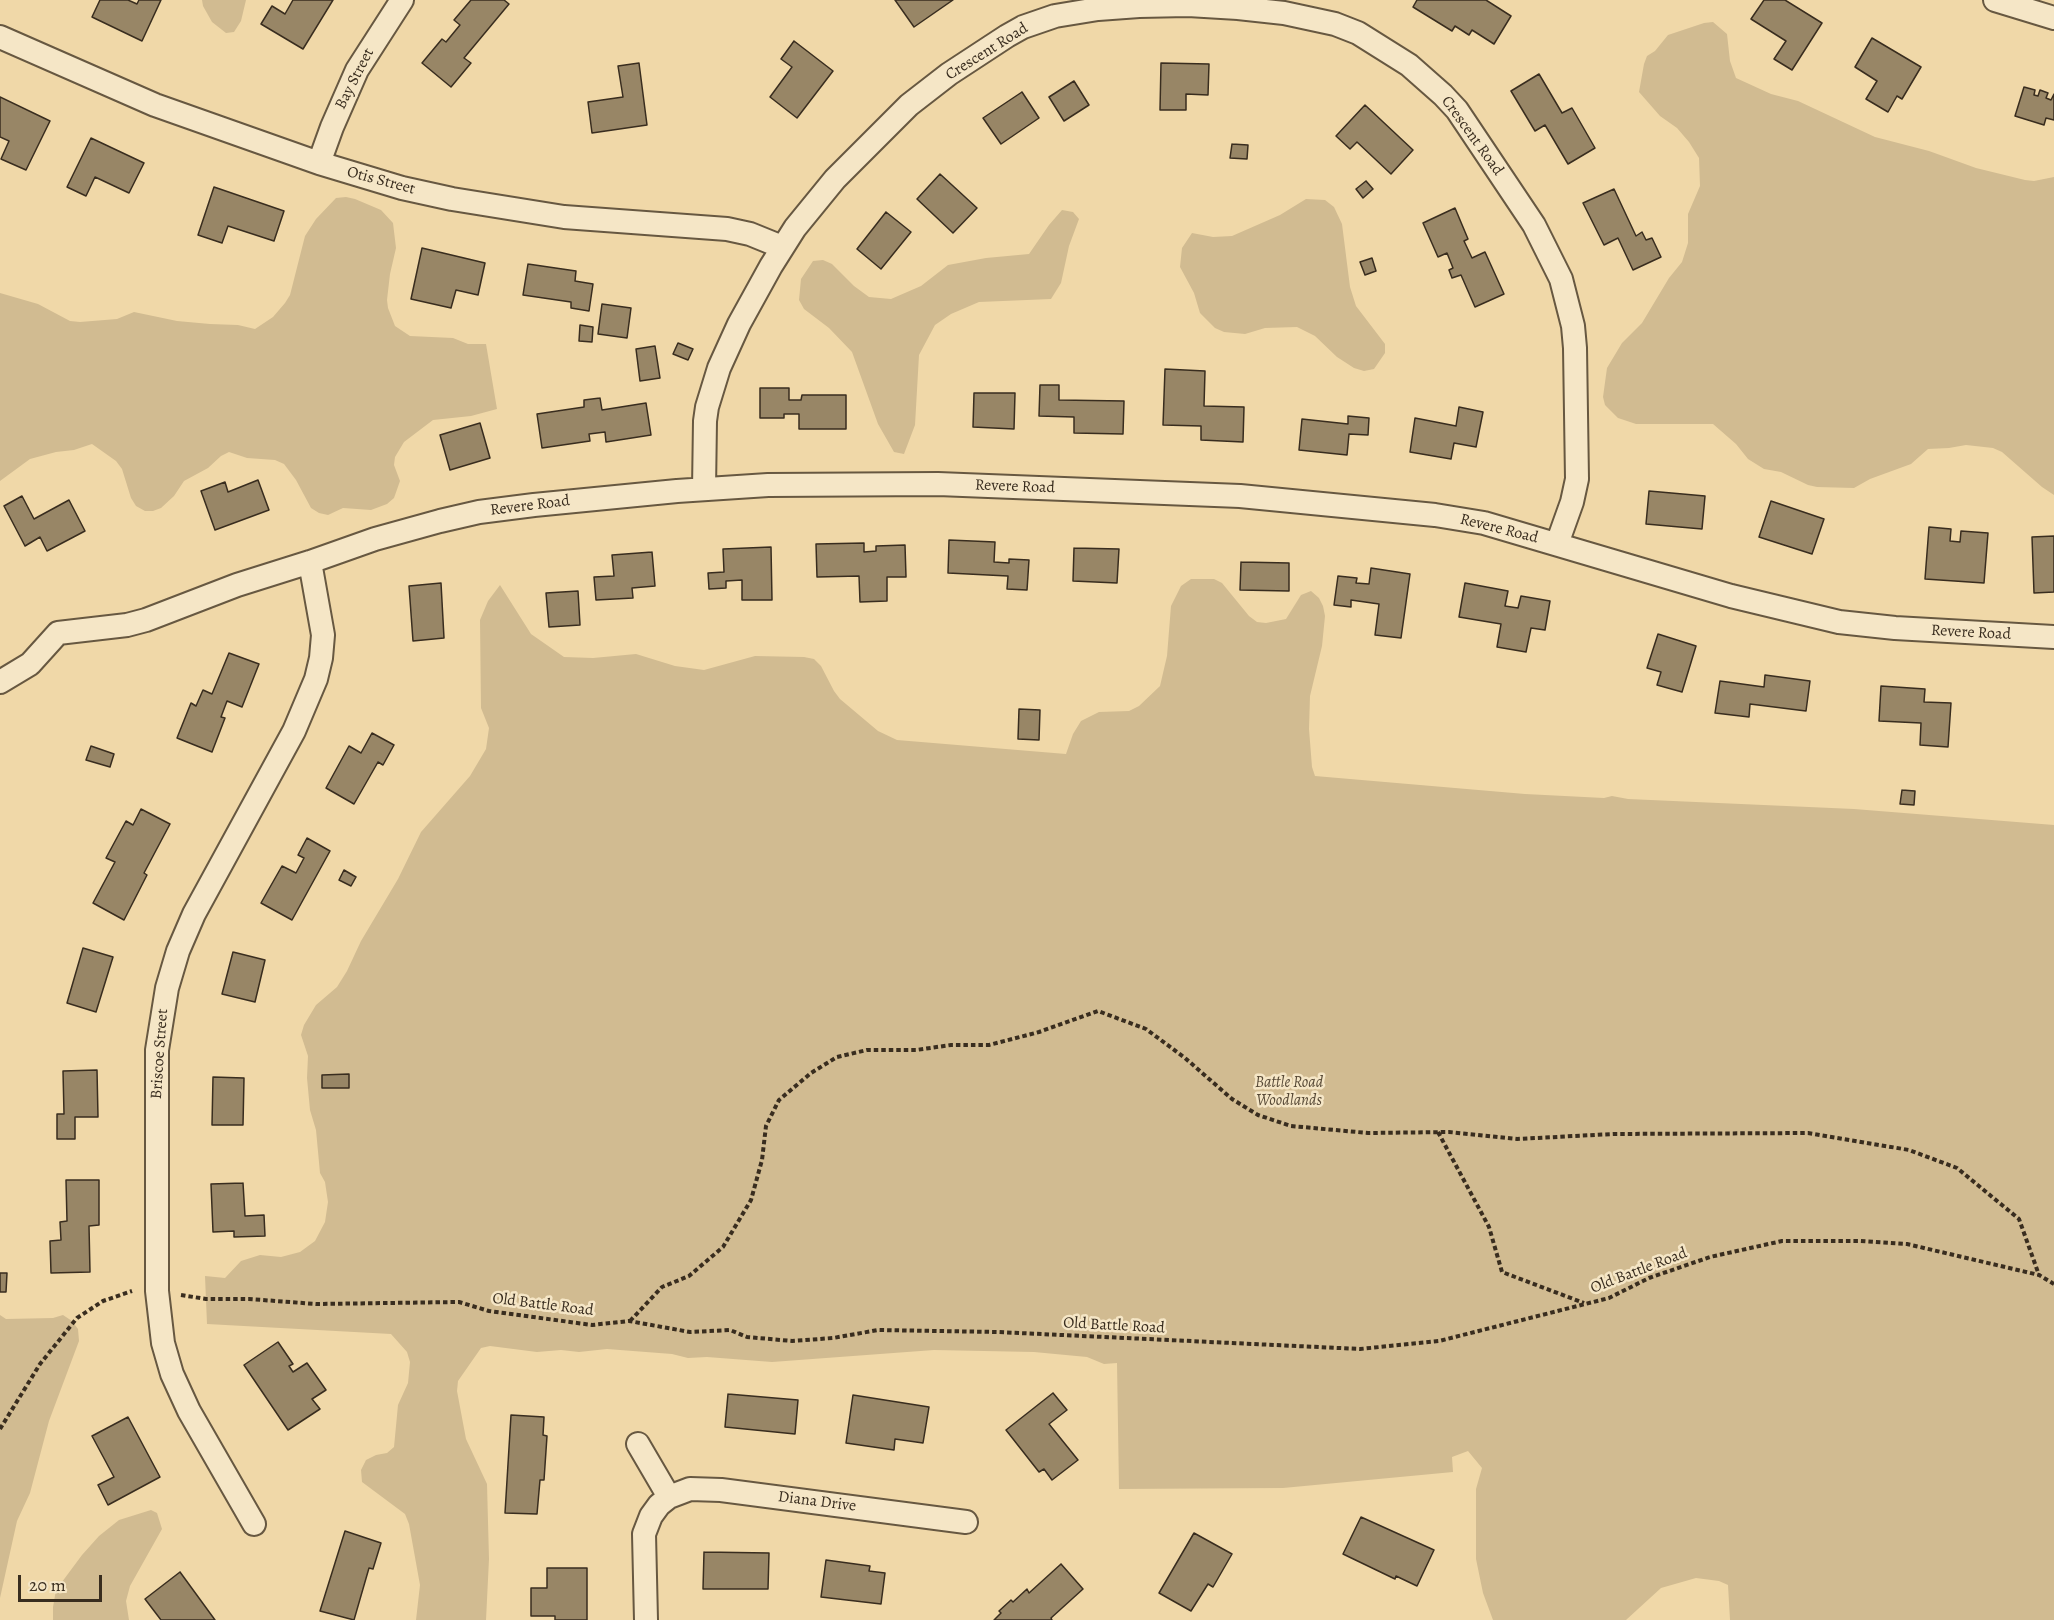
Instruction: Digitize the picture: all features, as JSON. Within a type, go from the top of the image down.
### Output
[{"type":"street","name":"Bay Street","points":[[319,163],[335,118],[357,70],[402,0]]},
{"type":"street","points":[[1995,0],[2054,18]]},
{"type":"street","name":"Crescent Road","points":[[704,489],[705,421],[712,388],[728,345],[782,247],[835,179],[909,105],[992,45],[1023,27],[1055,16],[1098,9],[1188,5],[1238,8],[1284,13],[1335,24],[1358,33],[1409,65],[1457,110],[1534,225],[1561,279],[1573,326],[1575,348],[1578,467],[1575,491],[1557,544]]},
{"type":"street","name":"Otis Street","points":[[0,37],[155,105],[319,163],[402,188],[452,199],[564,217],[673,223],[727,229],[750,234],[782,247]]},
{"type":"street","name":"Revere Road","points":[[0,682],[30,664],[58,633],[127,625],[146,620],[237,585],[397,532],[479,512],[534,505],[768,485],[938,484],[1240,496],[1443,516],[1484,523],[1731,596],[1839,622],[1895,628],[2054,637]]},
{"type":"street","name":"Briscoe Street","points":[[254,1524],[189,1411],[172,1374],[163,1343],[157,1291],[157,1050],[163,1007],[172,969],[194,914],[294,731],[316,679],[323,635],[310,562]]},
{"type":"street","points":[[638,1444],[669,1497],[658,1505],[644,1534],[646,1620]]},
{"type":"street","name":"Diana Drive","points":[[669,1497],[705,1488],[966,1522]]},
{"type":"path","points":[[629,1321],[662,1287],[689,1276],[723,1247],[750,1200],[762,1160],[766,1126],[779,1100],[811,1073],[837,1057],[867,1050],[916,1050],[989,1045],[1039,1032],[1098,1011],[1146,1029],[1232,1098],[1258,1115],[1291,1126],[1368,1133],[1449,1132],[1517,1139],[1613,1134],[1808,1133],[1909,1150],[1957,1168],[2019,1219],[2039,1275]]},
{"type":"path","points":[[1438,1132],[1489,1227],[1502,1272],[1585,1303]]},
{"type":"path","name":"Old Battle Road","points":[[0,1429],[40,1364],[77,1318],[103,1301],[128,1291],[157,1291],[206,1299],[249,1299],[316,1304],[459,1302],[489,1311],[592,1325],[629,1321],[690,1332],[730,1330],[747,1337],[792,1341],[833,1338],[878,1330],[1010,1333],[1360,1349],[1439,1341],[1609,1298],[1649,1278],[1710,1257],[1782,1241],[1860,1240],[1907,1244],[2039,1275],[2054,1284]]},
{"type":"green space","points":[[202,0],[246,0],[241,21],[234,32],[226,33],[212,22]]},
{"type":"green space","points":[[1713,22],[1727,34],[1730,61],[1736,78],[1771,94],[1798,101],[1875,137],[1929,151],[1976,168],[2025,180],[2034,181],[2054,177],[2054,495],[2002,452],[1993,448],[1966,445],[1928,449],[1911,464],[1870,479],[1854,488],[1817,487],[1781,472],[1764,469],[1748,459],[1736,444],[1713,424],[1636,424],[1618,418],[1605,405],[1603,397],[1607,368],[1622,343],[1642,323],[1669,278],[1682,262],[1688,243],[1688,214],[1700,186],[1699,158],[1689,142],[1677,128],[1660,116],[1639,92],[1644,64],[1647,56],[1655,51],[1668,35]]},
{"type":"green space","points":[[346,197],[381,210],[393,223],[396,248],[387,300],[395,326],[410,336],[453,338],[468,344],[486,344],[497,409],[471,416],[433,420],[404,442],[395,457],[394,465],[400,481],[394,498],[387,504],[371,510],[343,508],[328,515],[319,513],[311,508],[296,480],[284,464],[275,460],[247,458],[229,452],[208,468],[184,481],[174,496],[161,508],[153,511],[145,511],[136,506],[131,498],[122,469],[116,461],[92,444],[30,459],[0,481],[0,293],[38,304],[70,321],[117,319],[134,312],[177,321],[238,325],[255,329],[273,317],[290,295],[305,236],[316,219],[336,198]]},
{"type":"green space","points":[[1306,199],[1325,200],[1334,207],[1342,224],[1350,287],[1356,306],[1385,344],[1385,353],[1374,369],[1364,371],[1354,368],[1337,357],[1315,336],[1297,327],[1265,328],[1245,334],[1224,332],[1215,328],[1200,313],[1194,293],[1180,267],[1182,248],[1192,233],[1213,237],[1232,236],[1280,215]]},
{"type":"green space","points":[[1062,210],[1073,212],[1079,219],[1069,246],[1061,283],[1051,299],[979,302],[951,314],[935,325],[919,355],[915,425],[904,454],[894,452],[878,424],[852,352],[829,328],[804,309],[799,300],[801,279],[813,261],[823,260],[832,264],[869,297],[891,299],[921,286],[948,265],[986,258],[1029,254]]},
{"type":"green space","name":"Battle Road Woodlands","points":[[1191,579],[1214,579],[1222,583],[1249,616],[1257,622],[1266,623],[1286,619],[1301,595],[1311,591],[1319,598],[1325,616],[1322,646],[1310,696],[1309,729],[1312,767],[1315,776],[1525,794],[1604,798],[1612,796],[1628,799],[1854,809],[2054,825],[2054,1620],[1730,1620],[1728,1585],[1719,1581],[1696,1578],[1661,1588],[1626,1620],[1493,1620],[1483,1593],[1476,1559],[1476,1489],[1482,1468],[1468,1451],[1452,1457],[1453,1472],[1283,1488],[1119,1489],[1117,1363],[1104,1364],[1087,1357],[1034,1352],[934,1350],[772,1362],[707,1357],[688,1358],[672,1354],[607,1349],[537,1352],[490,1346],[481,1348],[458,1381],[457,1391],[466,1439],[487,1484],[489,1559],[486,1620],[416,1620],[420,1585],[409,1524],[405,1514],[362,1482],[361,1470],[366,1460],[387,1453],[394,1447],[398,1405],[408,1383],[410,1362],[407,1352],[391,1334],[207,1324],[205,1276],[225,1278],[241,1261],[260,1255],[281,1257],[300,1252],[315,1241],[325,1222],[328,1202],[325,1182],[320,1173],[316,1130],[310,1110],[307,1078],[308,1056],[301,1035],[316,1005],[337,987],[347,971],[421,832],[470,776],[486,749],[489,728],[481,708],[480,620],[488,601],[500,585],[531,634],[564,657],[593,658],[636,654],[675,666],[704,670],[755,656],[804,657],[814,659],[821,666],[840,699],[878,731],[897,740],[1066,754],[1073,734],[1081,721],[1099,712],[1129,711],[1139,706],[1160,686],[1167,656],[1171,606],[1181,586]]},
{"type":"green space","points":[[0,1315],[6,1319],[53,1318],[63,1315],[78,1329],[79,1341],[49,1421],[30,1493],[17,1521],[0,1598]]},
{"type":"green space","points":[[151,1510],[157,1513],[162,1529],[130,1586],[126,1601],[129,1620],[53,1620],[56,1590],[82,1555],[99,1536],[119,1520]]},
{"type":"building","points":[[100,0],[128,0],[137,4],[139,0],[161,0],[142,41],[92,17]]},
{"type":"building","points":[[293,0],[333,0],[303,49],[261,24],[272,6],[285,14]]},
{"type":"building","points":[[471,0],[504,0],[509,4],[464,58],[471,63],[451,87],[422,63],[442,39],[446,42],[460,25],[454,20]]},
{"type":"building","points":[[895,0],[953,0],[914,27]]},
{"type":"building","points":[[1417,0],[1486,0],[1511,16],[1494,44],[1472,30],[1469,35],[1455,26],[1452,31],[1413,7]]},
{"type":"building","points":[[1764,0],[1785,0],[1822,23],[1792,70],[1774,59],[1786,41],[1751,19]]},
{"type":"building","points":[[1872,38],[1921,67],[1902,99],[1897,96],[1888,112],[1866,99],[1877,81],[1855,67]]},
{"type":"building","points":[[794,41],[833,71],[797,118],[770,97],[792,67],[781,59]]},
{"type":"building","points":[[639,63],[647,125],[592,133],[588,102],[623,97],[618,66]]},
{"type":"building","points":[[1161,63],[1209,64],[1208,95],[1186,94],[1186,110],[1160,110]]},
{"type":"building","points":[[1539,74],[1562,113],[1572,108],[1595,148],[1568,164],[1545,125],[1535,131],[1511,91]]},
{"type":"building","points":[[1074,81],[1089,105],[1064,121],[1049,97]]},
{"type":"building","points":[[2024,87],[2035,90],[2034,95],[2038,96],[2040,90],[2048,93],[2046,98],[2051,100],[2054,94],[2054,120],[2046,118],[2044,125],[2015,116]]},
{"type":"building","points":[[1022,92],[1039,118],[1001,144],[983,118]]},
{"type":"building","points":[[0,97],[50,121],[26,170],[1,159],[9,141],[0,137]]},
{"type":"building","points":[[1365,105],[1413,150],[1391,174],[1357,142],[1350,149],[1336,136]]},
{"type":"building","points":[[91,138],[144,163],[129,193],[95,177],[86,196],[67,187]]},
{"type":"building","points":[[1232,144],[1248,145],[1247,159],[1230,158]]},
{"type":"building","points":[[940,174],[977,208],[953,233],[917,199]]},
{"type":"building","points":[[1366,181],[1373,189],[1363,198],[1356,189]]},
{"type":"building","points":[[214,187],[284,211],[274,241],[228,226],[222,243],[198,235]]},
{"type":"building","points":[[1614,189],[1636,236],[1642,232],[1646,240],[1652,238],[1661,257],[1633,270],[1618,238],[1604,245],[1583,203]]},
{"type":"building","points":[[1455,208],[1468,239],[1464,241],[1472,258],[1485,252],[1504,294],[1475,307],[1461,275],[1452,278],[1449,270],[1453,268],[1447,253],[1438,257],[1423,223]]},
{"type":"building","points":[[886,212],[911,232],[881,269],[857,249]]},
{"type":"building","points":[[422,248],[485,263],[478,295],[456,290],[451,308],[411,299]]},
{"type":"building","points":[[1372,258],[1376,271],[1365,275],[1360,262]]},
{"type":"building","points":[[528,264],[576,271],[575,281],[593,284],[589,311],[571,308],[571,302],[523,295]]},
{"type":"building","points":[[602,304],[631,308],[627,338],[598,334]]},
{"type":"building","points":[[580,325],[593,327],[592,342],[579,341]]},
{"type":"building","points":[[678,343],[693,349],[688,360],[673,354]]},
{"type":"building","points":[[655,346],[660,378],[640,381],[636,349]]},
{"type":"building","points":[[1165,369],[1205,371],[1204,406],[1244,407],[1243,442],[1201,440],[1201,426],[1163,425]]},
{"type":"building","points":[[1040,385],[1059,385],[1059,400],[1124,401],[1123,434],[1074,433],[1074,417],[1039,416]]},
{"type":"building","points":[[760,388],[789,388],[789,400],[801,400],[802,395],[846,395],[846,429],[799,429],[799,414],[784,414],[784,418],[760,418]]},
{"type":"building","points":[[974,393],[1015,393],[1014,429],[973,427]]},
{"type":"building","points":[[600,398],[602,410],[646,403],[651,435],[606,442],[605,432],[589,434],[590,441],[542,448],[537,414],[584,407],[584,400]]},
{"type":"building","points":[[1459,407],[1483,412],[1476,447],[1454,443],[1451,459],[1410,452],[1415,418],[1456,426]]},
{"type":"building","points":[[1348,416],[1369,418],[1368,435],[1349,434],[1347,455],[1299,450],[1302,419],[1348,424]]},
{"type":"building","points":[[480,423],[490,458],[450,470],[440,435]]},
{"type":"building","points":[[258,480],[269,510],[215,530],[201,491],[225,482],[228,492]]},
{"type":"building","points":[[1649,491],[1705,496],[1702,529],[1646,524]]},
{"type":"building","points":[[22,496],[34,519],[69,500],[85,531],[47,551],[40,537],[25,546],[4,506]]},
{"type":"building","points":[[1771,501],[1824,519],[1812,554],[1759,537]]},
{"type":"building","points":[[1929,527],[1951,529],[1950,541],[1960,542],[1961,531],[1988,533],[1984,583],[1925,579]]},
{"type":"building","points":[[2054,536],[2054,592],[2034,593],[2032,537]]},
{"type":"building","points":[[949,540],[995,542],[994,562],[1009,563],[1009,559],[1029,560],[1027,590],[1007,589],[1008,576],[948,573]]},
{"type":"building","points":[[864,543],[864,552],[876,551],[876,546],[905,545],[906,577],[887,577],[887,601],[860,602],[859,576],[817,577],[816,544]]},
{"type":"building","points":[[771,547],[772,600],[742,600],[742,580],[726,581],[726,588],[709,589],[708,573],[724,572],[723,549]]},
{"type":"building","points":[[1074,548],[1119,549],[1117,583],[1073,581]]},
{"type":"building","points":[[652,552],[655,586],[632,588],[633,598],[596,600],[594,577],[614,576],[612,555]]},
{"type":"building","points":[[1241,562],[1289,563],[1289,591],[1240,590]]},
{"type":"building","points":[[1371,568],[1410,574],[1401,638],[1375,635],[1379,604],[1351,600],[1351,607],[1334,605],[1338,576],[1357,578],[1356,583],[1369,584]]},
{"type":"building","points":[[441,583],[444,638],[413,641],[409,586]]},
{"type":"building","points":[[1465,583],[1508,591],[1505,606],[1518,608],[1521,596],[1550,601],[1545,630],[1531,628],[1526,652],[1497,647],[1501,624],[1459,617]]},
{"type":"building","points":[[578,591],[580,625],[549,627],[546,593]]},
{"type":"building","points":[[1658,634],[1696,646],[1682,692],[1657,685],[1661,672],[1647,668]]},
{"type":"building","points":[[229,653],[259,664],[242,707],[227,701],[221,717],[225,718],[212,752],[177,738],[191,703],[196,706],[203,690],[212,694]]},
{"type":"building","points":[[1765,675],[1810,681],[1806,711],[1750,704],[1749,717],[1715,713],[1720,681],[1764,687]]},
{"type":"building","points":[[1881,686],[1925,689],[1924,702],[1951,703],[1948,747],[1920,745],[1921,723],[1879,721]]},
{"type":"building","points":[[1019,709],[1040,710],[1039,740],[1018,739]]},
{"type":"building","points":[[372,733],[394,745],[383,765],[378,762],[354,804],[326,788],[349,746],[361,753]]},
{"type":"building","points":[[91,746],[114,754],[110,767],[86,760]]},
{"type":"building","points":[[1902,790],[1915,791],[1914,805],[1900,804]]},
{"type":"building","points":[[141,809],[170,824],[144,873],[147,875],[124,920],[93,903],[115,862],[106,858],[126,821],[133,825]]},
{"type":"building","points":[[307,838],[330,851],[292,920],[261,903],[282,866],[296,873],[304,858],[298,855]]},
{"type":"building","points":[[344,870],[356,877],[351,886],[339,880]]},
{"type":"building","points":[[83,948],[113,957],[96,1012],[67,1003]]},
{"type":"building","points":[[233,952],[265,960],[255,1002],[222,994]]},
{"type":"building","points":[[97,1070],[98,1117],[75,1117],[75,1139],[57,1139],[57,1114],[64,1114],[63,1071]]},
{"type":"building","points":[[349,1074],[349,1088],[322,1088],[322,1075]]},
{"type":"building","points":[[213,1077],[244,1078],[243,1125],[212,1125]]},
{"type":"building","points":[[66,1180],[99,1180],[99,1225],[89,1226],[90,1272],[51,1273],[50,1241],[61,1240],[60,1222],[67,1221]]},
{"type":"building","points":[[243,1183],[245,1216],[264,1215],[265,1236],[234,1237],[234,1231],[213,1232],[211,1184]]},
{"type":"building","points":[[0,1273],[7,1273],[6,1292],[0,1292]]},
{"type":"building","points":[[278,1342],[293,1364],[289,1366],[293,1372],[307,1363],[326,1390],[312,1399],[320,1409],[288,1430],[244,1365]]},
{"type":"building","points":[[1053,1393],[1067,1410],[1049,1424],[1078,1460],[1052,1480],[1044,1469],[1039,1472],[1006,1430]]},
{"type":"building","points":[[728,1394],[798,1400],[795,1434],[725,1427]]},
{"type":"building","points":[[853,1395],[929,1407],[923,1443],[895,1439],[894,1450],[846,1443]]},
{"type":"building","points":[[511,1415],[544,1417],[543,1435],[547,1436],[544,1480],[540,1480],[537,1514],[505,1513]]},
{"type":"building","points":[[128,1417],[160,1477],[108,1505],[98,1485],[114,1477],[92,1436]]},
{"type":"building","points":[[1361,1517],[1434,1550],[1417,1586],[1396,1576],[1395,1579],[1343,1554]]},
{"type":"building","points":[[345,1531],[381,1543],[373,1569],[369,1568],[354,1620],[320,1611]]},
{"type":"building","points":[[1194,1533],[1232,1554],[1213,1587],[1208,1584],[1191,1611],[1159,1593]]},
{"type":"building","points":[[704,1552],[769,1553],[768,1589],[703,1589]]},
{"type":"building","points":[[826,1560],[870,1566],[869,1571],[885,1573],[881,1604],[821,1597]]},
{"type":"building","points":[[1061,1564],[1083,1589],[1051,1618],[1052,1620],[994,1620],[1001,1613],[999,1611],[1011,1600],[1013,1602],[1027,1589],[1029,1593]]},
{"type":"building","points":[[547,1568],[587,1568],[587,1620],[555,1620],[555,1616],[531,1616],[531,1588],[547,1588]]},
{"type":"building","points":[[180,1572],[215,1620],[161,1620],[145,1599]]}]
